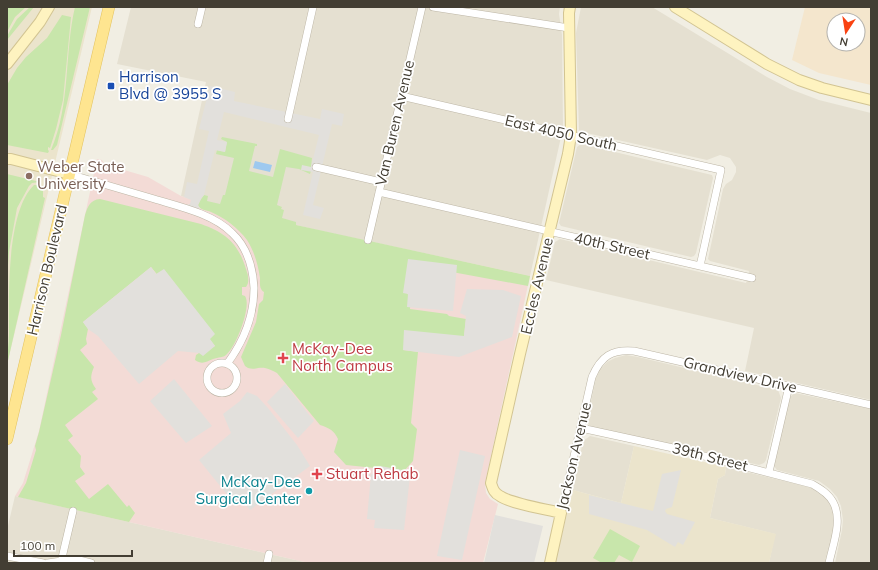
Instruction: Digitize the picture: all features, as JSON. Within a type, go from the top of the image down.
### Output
[{"type":"main road","name":"Harrison Boulevard","points":[[7,439],[109,7]]},
{"type":"street","points":[[7,64],[40,22],[49,7]]},
{"type":"street","points":[[198,24],[202,7]]},
{"type":"street","points":[[288,119],[313,7]]},
{"type":"street","name":"Van Buren Avenue","points":[[368,240],[422,7]]},
{"type":"street","points":[[433,7],[570,28]]},
{"type":"street","name":"Eccles Avenue","points":[[561,513],[511,501],[499,496],[493,491],[491,483],[566,164],[571,135],[570,7]]},
{"type":"street","points":[[675,7],[767,64],[799,80],[822,88],[871,100]]},
{"type":"street","name":"East 4050 South","points":[[401,96],[721,170],[700,266]]},
{"type":"street","points":[[8,158],[69,174],[191,210],[217,221],[232,232],[243,246],[251,265],[254,284],[254,303],[250,321],[237,350],[227,364]]},
{"type":"street","points":[[316,167],[381,182]]},
{"type":"street","name":"40th Street","points":[[379,192],[752,278]]},
{"type":"street","name":"Grandview Drive","points":[[608,354],[626,350],[634,350],[871,405]]},
{"type":"street","name":"Jackson Avenue","points":[[550,563],[592,377],[595,369],[608,354]]},
{"type":"street","points":[[223,363],[227,364],[232,367],[237,375],[236,385],[230,392],[220,394],[212,390],[207,381],[208,372],[214,365],[223,363]]},
{"type":"street","points":[[769,472],[788,386]]},
{"type":"street","name":"39th Street","points":[[581,428],[769,472],[812,484],[824,491],[833,501],[836,511],[836,532],[829,563]]},
{"type":"street","points":[[61,562],[73,511]]},
{"type":"street","points":[[267,563],[269,554]]},
{"type":"street","points":[[7,556],[43,563]]},
{"type":"street","points":[[48,563],[74,559],[90,563]]},
{"type":"shaded area","name":"Weber State University","points":[[7,7],[92,7],[7,365]]},
{"type":"shaded area","points":[[131,7],[560,7],[559,14],[562,35],[563,128],[530,276],[317,230],[199,202],[181,196],[206,82],[117,64]]},
{"type":"shaded area","points":[[581,7],[652,7],[767,77],[790,89],[819,100],[871,113],[871,400],[745,371],[754,328],[546,280],[555,242],[560,239],[746,283],[749,271],[710,261],[708,259],[723,189],[726,184],[732,180],[736,172],[736,167],[730,158],[720,155],[707,160],[582,132],[579,130],[576,33]]},
{"type":"shaded area","points":[[805,7],[871,7],[871,85],[819,73],[792,60]]},
{"type":"shaded area","points":[[210,86],[235,92],[234,101],[320,119],[322,109],[344,114],[342,126],[332,124],[313,205],[324,208],[320,219],[303,215],[313,172],[301,170],[302,165],[311,167],[319,135],[224,112],[217,140],[227,142],[225,152],[215,150],[204,195],[198,205],[200,209],[186,205],[190,204],[191,200],[184,197],[187,182],[197,184],[209,131],[199,129]]},
{"type":"shaded area","points":[[581,144],[712,175],[713,178],[696,253],[694,256],[691,257],[561,226],[559,223],[577,147]]},
{"type":"shaded area","name":"McKay-Dee North Campus","points":[[97,159],[102,160],[107,165],[148,177],[181,196],[199,202],[317,230],[530,276],[485,483],[486,493],[490,499],[498,504],[483,563],[309,563],[15,496],[23,483],[39,431]]},
{"type":"shaded area","points":[[408,259],[457,265],[453,311],[407,307],[408,294],[403,293]]},
{"type":"shaded area","points":[[151,267],[156,274],[164,269],[215,334],[210,339],[215,346],[203,356],[199,353],[178,351],[139,384],[98,336],[88,329],[83,322]]},
{"type":"shaded area","points":[[467,289],[503,290],[521,296],[512,337],[459,357],[403,350],[404,330],[464,336],[466,316],[460,313]]},
{"type":"shaded area","points":[[626,355],[778,390],[781,398],[764,463],[759,465],[592,427],[589,425],[587,420],[597,373],[607,362]]},
{"type":"shaded area","points":[[174,379],[212,426],[186,443],[150,401]]},
{"type":"shaded area","points":[[285,384],[314,421],[298,438],[267,402]]},
{"type":"shaded area","points":[[247,392],[257,396],[268,408],[297,445],[310,466],[250,510],[239,498],[234,503],[199,460],[231,433],[223,414],[240,401]]},
{"type":"shaded area","points":[[795,393],[871,409],[871,563],[835,563],[843,520],[841,506],[837,497],[830,489],[819,481],[777,470],[774,466],[789,400]]},
{"type":"shaded area","points":[[590,436],[634,446],[621,503],[573,490],[583,441]]},
{"type":"shaded area","points":[[634,446],[726,467],[725,475],[718,479],[710,518],[776,534],[769,563],[555,563],[573,490],[621,503]]},
{"type":"shaded area","points":[[460,450],[485,456],[462,560],[437,556]]},
{"type":"shaded area","points":[[380,466],[402,470],[410,476],[404,530],[374,528],[375,520],[367,519],[371,474],[379,475]]},
{"type":"shaded area","points":[[726,467],[809,487],[819,491],[829,501],[834,514],[834,528],[826,563],[769,563],[775,534],[710,518],[718,479],[725,475]]},
{"type":"shaded area","points":[[681,470],[672,507],[666,509],[665,511],[667,514],[695,522],[683,545],[678,542],[675,547],[647,530],[589,514],[589,495],[653,511],[662,474]]},
{"type":"shaded area","points":[[15,496],[309,563],[7,563],[7,530]]},
{"type":"shaded area","points":[[495,515],[543,526],[534,563],[484,563]]},
{"type":"green space","points":[[8,7],[26,7],[15,17],[7,32]]},
{"type":"green space","points":[[30,7],[34,7],[7,40],[7,36],[17,19]]},
{"type":"green space","points":[[75,7],[90,7],[57,145],[53,150],[51,150],[62,115],[69,43]]},
{"type":"green space","points":[[62,15],[71,17],[63,100],[50,148],[48,147],[49,151],[48,153],[7,145],[7,85],[17,68],[26,57],[47,38]]},
{"type":"green space","points":[[222,137],[257,144],[257,146],[255,146],[249,171],[273,177],[280,149],[312,158],[311,167],[301,169],[311,171],[310,174],[299,169],[286,167],[277,205],[282,207],[281,209],[284,210],[282,218],[296,222],[296,225],[530,276],[528,286],[409,264],[407,294],[411,295],[410,309],[447,314],[449,316],[466,319],[464,336],[403,350],[418,352],[411,423],[417,429],[413,461],[404,471],[346,465],[334,452],[338,439],[335,433],[329,428],[320,425],[277,373],[270,369],[250,369],[245,366],[241,357],[256,322],[259,304],[263,300],[264,292],[262,291],[260,284],[257,263],[254,253],[240,231],[226,220],[216,214],[202,209],[198,205],[204,195],[208,196],[207,201],[220,204],[223,195],[225,195],[234,158],[216,154],[217,150],[225,152],[227,142],[221,139]]},
{"type":"green space","points":[[7,174],[40,182],[32,183],[29,186],[17,208],[9,252],[7,278]]},
{"type":"green space","points":[[34,185],[40,186],[40,190],[43,190],[43,197],[45,198],[7,365],[11,256],[14,234],[18,214],[25,198]]},
{"type":"green space","points":[[100,199],[210,227],[224,235],[235,246],[243,260],[248,278],[246,287],[242,287],[242,295],[245,296],[247,301],[245,317],[235,343],[231,350],[223,357],[206,362],[202,363],[195,360],[196,355],[215,346],[151,267],[83,322],[88,329],[86,339],[87,344],[80,350],[94,367],[91,378],[96,389],[92,392],[98,399],[65,425],[73,436],[68,440],[81,456],[80,467],[85,474],[75,481],[89,499],[108,484],[127,507],[129,505],[135,513],[129,522],[18,497],[26,483],[36,450],[35,446],[61,335],[85,215],[90,204]]},
{"type":"green space","points":[[610,529],[640,546],[632,562],[619,555],[614,563],[602,563],[593,558]]},
{"type":"water","points":[[255,161],[272,165],[270,172],[253,168]]},
{"type":"place","name":"Harrison Blvd @ 3955 S","points":[[111,86]]},
{"type":"place","name":"Weber State University","points":[[29,176]]},
{"type":"place","name":"McKay-Dee North Campus","points":[[283,358]]},
{"type":"place","name":"Stuart Rehab","points":[[317,474]]},
{"type":"place","name":"McKay-Dee Surgical Center","points":[[309,491]]}]
